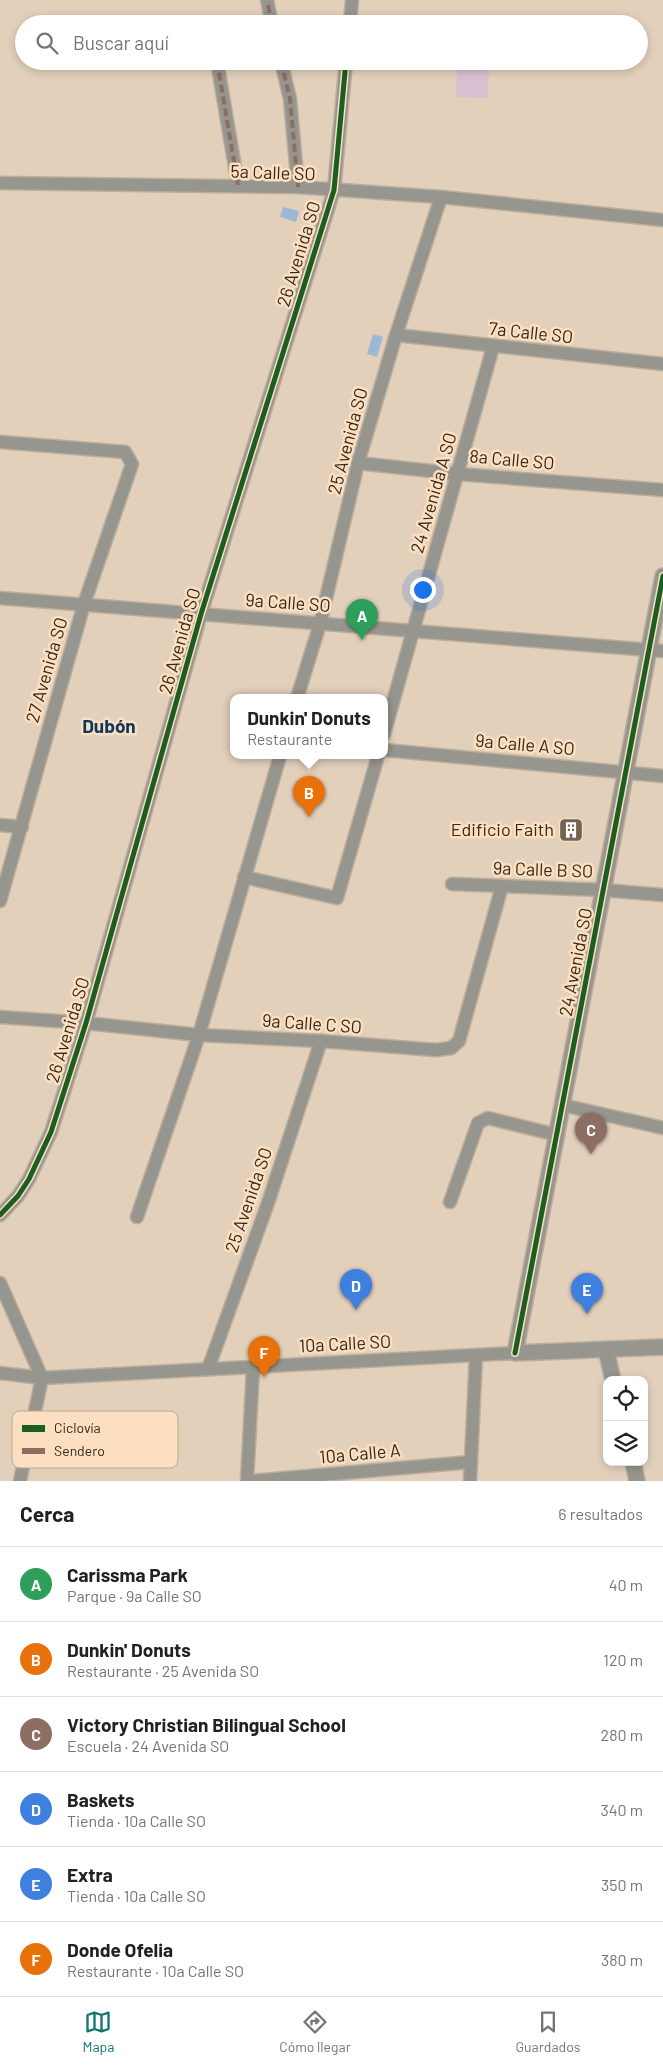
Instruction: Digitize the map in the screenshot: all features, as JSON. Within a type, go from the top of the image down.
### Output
[{"type":"street","points":[[267,0],[270,15]]},
{"type":"street","points":[[351,15],[352,0]]},
{"type":"street","points":[[218,70],[238,185]]},
{"type":"street","points":[[284,70],[290,99],[298,187]]},
{"type":"street","name":"26 Avenida SO","points":[[0,1215],[18,1196],[29,1179],[51,1132],[86,1023],[202,614],[334,190],[345,70]]},
{"type":"street","name":"5a Calle SO","points":[[0,184],[298,187],[442,197],[663,220]]},
{"type":"street","name":"25 Avenida SO","points":[[298,694],[320,624],[358,463],[396,335],[442,197]]},
{"type":"street","name":"7a Calle SO","points":[[396,335],[663,364]]},
{"type":"street","name":"24 Avenida A SO","points":[[388,720],[494,347]]},
{"type":"street","name":"27 Avenida SO","points":[[0,442],[125,452],[132,464],[84,604],[0,901]]},
{"type":"street","name":"8a Calle SO","points":[[358,463],[458,474],[663,490]]},
{"type":"street","name":"24 Avenida SO","points":[[516,1353],[626,772],[656,650],[663,576]]},
{"type":"street","name":"9a Calle SO","points":[[0,598],[656,650]]},
{"type":"street","name":"9a Calle A SO","points":[[388,750],[663,776]]},
{"type":"street","points":[[137,1216],[199,1035],[279,759]]},
{"type":"street","points":[[244,877],[338,898],[377,759]]},
{"type":"street","points":[[0,825],[22,827]]},
{"type":"street","name":"9a Calle B SO","points":[[452,884],[603,890],[663,895]]},
{"type":"street","name":"9a Calle C SO","points":[[0,1017],[86,1023],[199,1035],[321,1041],[436,1050],[451,1048],[459,1041],[462,1033],[502,886]]},
{"type":"street","name":"25 Avenida SO","points":[[208,1369],[268,1203],[321,1041]]},
{"type":"street","points":[[562,1105],[663,1128]]},
{"type":"street","points":[[450,1202],[478,1123],[482,1120],[488,1118],[557,1135]]},
{"type":"street","points":[[0,1283],[42,1378],[35,1411]]},
{"type":"street","name":"10a Calle SO","points":[[0,1373],[42,1378],[663,1346]]},
{"type":"street","points":[[606,1350],[612,1376]]},
{"type":"street","points":[[470,1481],[476,1355]]},
{"type":"street","points":[[247,1481],[253,1368]]},
{"type":"street","name":"10a Calle A","points":[[252,1481],[471,1462]]},
{"type":"street","points":[[634,1466],[637,1481]]},
{"type":"street","points":[[20,1481],[23,1468]]},
{"type":"shaded area","points":[[457,70],[489,70],[488,98],[456,97]]},
{"type":"water","points":[[283,207],[299,211],[296,222],[280,217]]},
{"type":"water","points":[[373,334],[383,337],[377,357],[367,354]]},
{"type":"marked path","points":[[268,5],[270,15]]},
{"type":"marked path","points":[[219,70],[238,185]]},
{"type":"marked path","points":[[283,70],[290,99],[298,187]]},
{"type":"cycle path","points":[[0,1215],[18,1196],[29,1179],[51,1132],[86,1023],[201,614],[334,190],[345,70]]},
{"type":"cycle path","points":[[515,1353],[663,576]]},
{"type":"place","name":"Carissma Park","points":[[362,640]]},
{"type":"place","name":"Dunkin' Donuts","points":[[309,817]]},
{"type":"place","name":"Edificio Faith","points":[[571,830]]},
{"type":"place","name":"Victory Christian Bilingual School","points":[[591,1154]]},
{"type":"place","name":"Baskets","points":[[356,1310]]},
{"type":"place","name":"Extra","points":[[587,1314]]},
{"type":"place","name":"Donde Ofelia","points":[[264,1377]]},
{"type":"district","name":"Dubón","points":[[109,726]]}]
